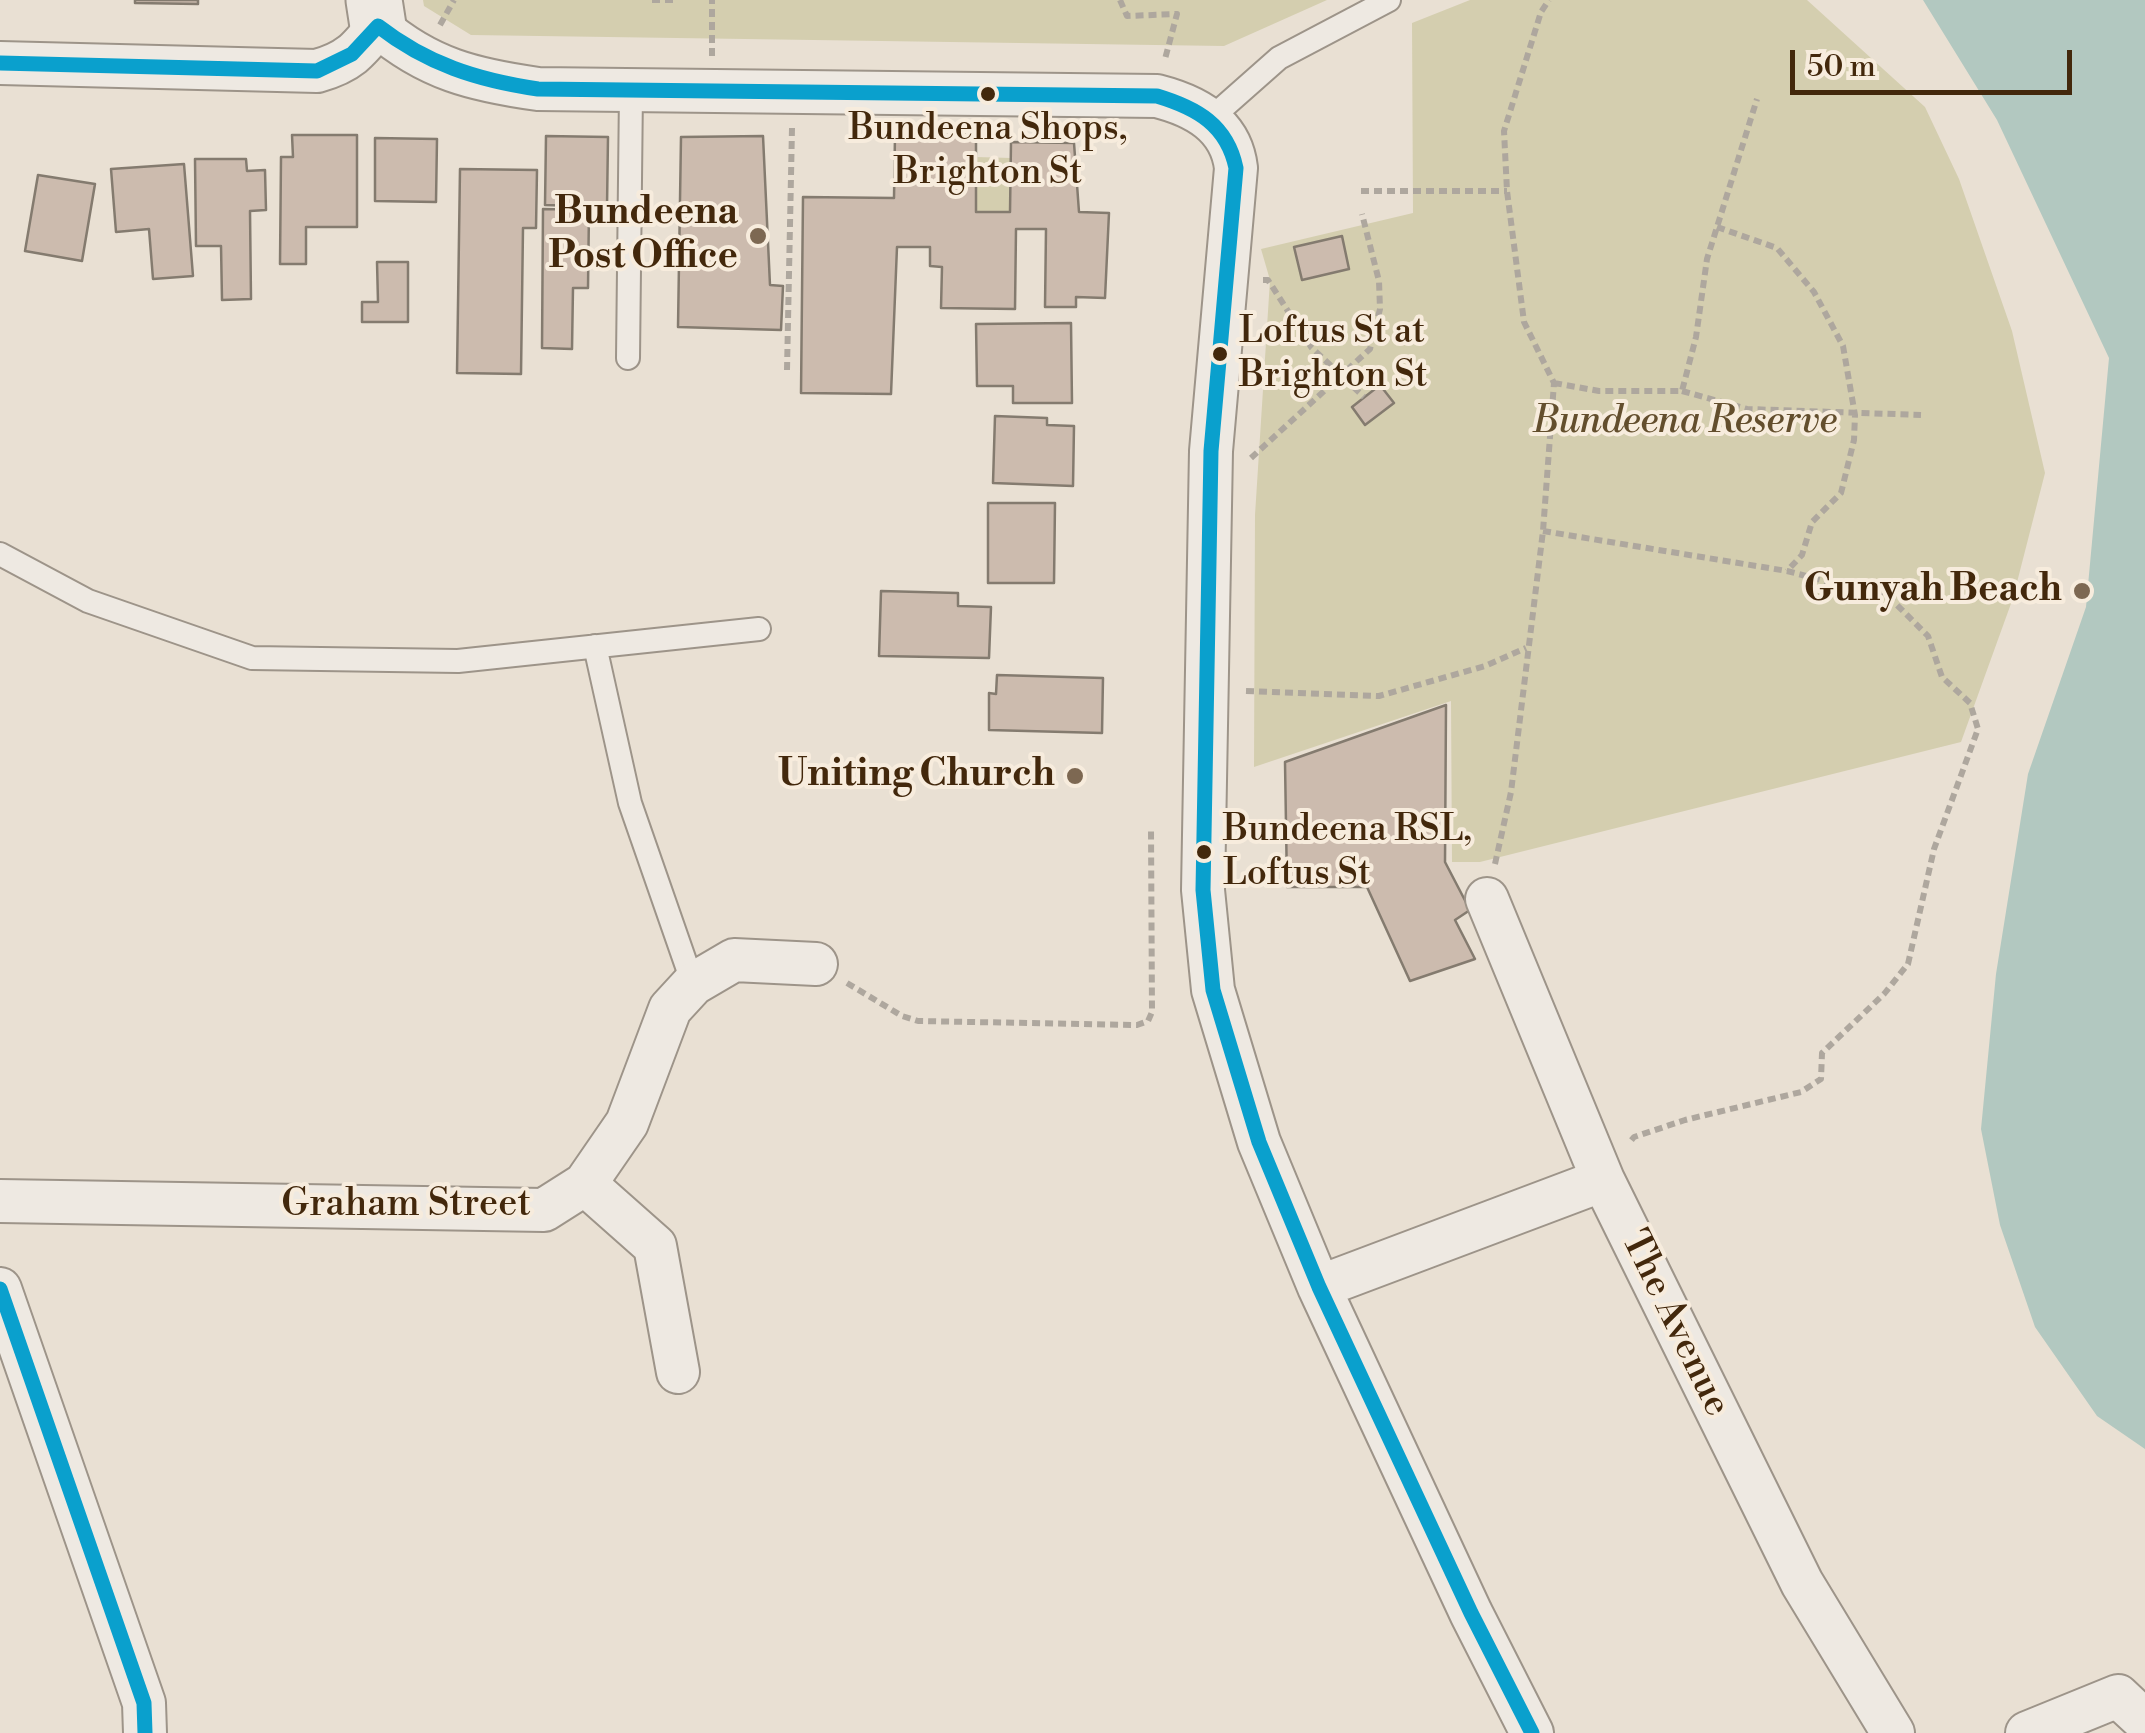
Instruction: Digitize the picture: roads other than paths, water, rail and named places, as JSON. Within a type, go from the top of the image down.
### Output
[{"type":"street","points":[[0,63],[317,70],[342,64],[360,49],[376,13],[422,59],[482,81],[538,89],[1157,96],[1210,119],[1230,141],[1236,168],[1211,450],[1204,927],[1213,990],[1259,1142],[1319,1287],[1470,1613],[1532,1733]]},
{"type":"street","name":"The Avenue","points":[[1487,899],[1603,1180],[1802,1583],[1893,1733]]},
{"type":"street","points":[[586,1184],[627,1123],[670,1009],[694,984],[734,960],[816,964]]},
{"type":"street","points":[[1319,1287],[1603,1180]]},
{"type":"street","name":"Graham Street","points":[[0,1201],[544,1210],[586,1184],[654,1246],[678,1372]]},
{"type":"street","points":[[0,1289],[144,1703],[145,1733]]},
{"type":"street","points":[[2026,1733],[2118,1696],[2145,1721]]},
{"type":"lane","points":[[1210,119],[1278,58],[1388,0]]},
{"type":"lane","points":[[628,358],[631,91]]},
{"type":"lane","points":[[0,554],[88,600],[252,658],[458,661],[759,630]]},
{"type":"lane","points":[[595,646],[630,803],[694,984]]},
{"type":"water","points":[[1923,0],[2145,0],[2145,1449],[2097,1416],[2035,1327],[2000,1225],[1981,1129],[1996,974],[2028,774],[2086,607],[2109,358],[1997,120]]},
{"type":"place","name":"Bundeena Shops, Brighton St","points":[[988,94]]},
{"type":"place","name":"Bundeena Post Office","points":[[758,236]]},
{"type":"place","name":"Loftus St at Brighton St","points":[[1220,354]]},
{"type":"place","name":"Gunyah Beach","points":[[2082,591]]},
{"type":"place","name":"Uniting Church","points":[[1075,776]]},
{"type":"place","name":"Bundeena RSL, Loftus St","points":[[1204,852]]},
{"type":"park label","name":"Bundeena Reserve","points":[[1685,423]]}]
